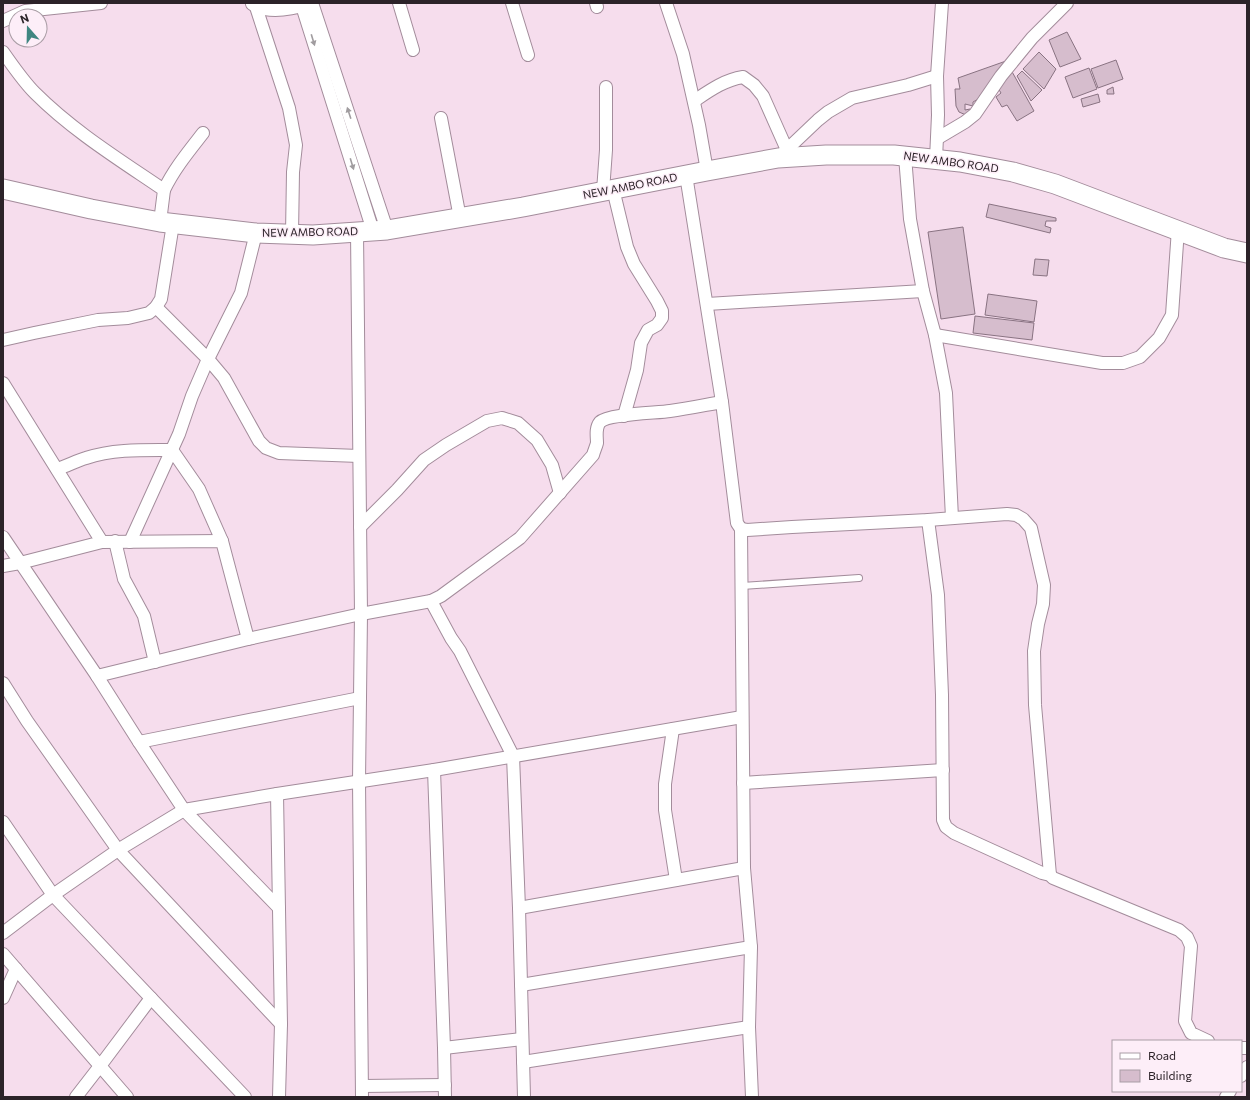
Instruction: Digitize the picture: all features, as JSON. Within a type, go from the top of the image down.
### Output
[{"type":"main road","name":"NEW AMBO ROAD","points":[[3,189],[91,209],[167,223],[256,233],[313,235],[372,231],[460,218],[686,175],[783,154],[894,155],[960,162],[1013,172],[1055,184],[1224,248],[1247,253]]},
{"type":"street","points":[[3,21],[25,11],[101,3]]},
{"type":"street","points":[[399,3],[413,50]]},
{"type":"street","points":[[512,3],[528,55]]},
{"type":"street","points":[[666,3],[683,54],[694,101],[706,171]]},
{"type":"street","points":[[936,159],[938,138],[937,76],[942,3]]},
{"type":"street","points":[[938,138],[965,122],[975,114],[1000,76],[1032,38],[1067,3]]},
{"type":"street","points":[[254,5],[272,10],[307,4],[372,231],[359,456],[361,614],[359,781],[363,1092],[445,1085]]},
{"type":"street","points":[[254,5],[289,108],[296,144],[293,172],[292,234]]},
{"type":"street","points":[[3,52],[23,79],[64,119],[95,143],[164,190]]},
{"type":"street","points":[[694,101],[718,85],[734,78],[743,77],[754,85],[763,96],[783,154],[818,120],[828,112],[852,98],[908,85],[937,76]]},
{"type":"street","points":[[606,87],[606,150],[608,190],[634,264],[662,311],[662,318],[657,325],[648,330],[640,343],[637,370],[624,416]]},
{"type":"street","points":[[441,118],[460,218]]},
{"type":"street","points":[[3,340],[98,320],[128,318],[149,313],[156,307],[161,299],[167,223],[164,190],[169,178],[203,133]]},
{"type":"street","points":[[905,156],[910,219],[923,291],[935,335],[946,393],[952,518]]},
{"type":"street","points":[[686,175],[722,402],[737,523],[741,529],[744,868],[751,947],[749,1027],[752,1097]]},
{"type":"street","points":[[935,335],[1102,363],[1123,363],[1140,357],[1159,338],[1172,315],[1178,230]]},
{"type":"street","points":[[130,542],[179,434],[192,396],[208,359],[241,293],[256,233]]},
{"type":"street","points":[[707,304],[923,291]]},
{"type":"street","points":[[156,307],[208,359],[224,378],[259,441],[266,448],[279,453],[359,456]]},
{"type":"street","points":[[3,383],[102,542]]},
{"type":"street","points":[[97,676],[248,639],[361,614],[431,601],[441,596],[520,538],[593,455],[597,444],[597,432],[601,422],[606,419],[624,416],[670,411],[722,402]]},
{"type":"street","points":[[360,527],[424,460],[487,421],[502,418],[518,423],[537,440],[552,464],[560,493]]},
{"type":"street","points":[[57,470],[87,458],[106,453],[131,450],[172,450]]},
{"type":"street","points":[[172,450],[199,489],[222,541],[248,639]]},
{"type":"street","points":[[741,529],[928,520],[1007,514],[1016,515],[1023,519],[1031,528],[1033,534],[1044,585],[1043,604],[1034,651],[1035,705],[1050,875]]},
{"type":"street","points":[[928,520],[938,595],[942,696],[943,820],[946,827],[954,833],[1042,873],[1050,875],[1053,878],[1168,924],[1179,930],[1187,937],[1191,946],[1185,1021],[1191,1033],[1206,1040]]},
{"type":"street","points":[[3,537],[97,676],[184,810],[279,908]]},
{"type":"street","points":[[115,541],[124,579],[144,616],[155,662]]},
{"type":"street","points":[[3,566],[102,542],[222,541]]},
{"type":"street","points":[[431,601],[451,638],[460,651],[513,756],[524,1097]]},
{"type":"street","points":[[3,683],[118,850],[281,1024]]},
{"type":"street","points":[[139,742],[360,698]]},
{"type":"street","points":[[3,932],[118,850],[184,810],[434,770],[742,717]]},
{"type":"street","points":[[673,729],[665,784],[666,810],[676,880]]},
{"type":"street","points":[[434,770],[445,1097]]},
{"type":"street","points":[[743,783],[943,770]]},
{"type":"street","points":[[277,794],[281,1024],[279,1097]]},
{"type":"street","points":[[3,822],[53,895],[245,1097]]},
{"type":"street","points":[[519,908],[744,868]]},
{"type":"street","points":[[521,985],[751,947]]},
{"type":"street","points":[[3,954],[127,1097]]},
{"type":"street","points":[[3,998],[16,969]]},
{"type":"street","points":[[76,1097],[151,998]]},
{"type":"street","points":[[523,1062],[749,1027]]},
{"type":"street","points":[[444,1048],[522,1039]]},
{"type":"lane","points":[[742,586],[859,578]]},
{"type":"building","points":[[1067,32],[1081,59],[1060,67],[1049,40]]},
{"type":"building","points":[[1039,52],[1056,69],[1044,89],[1023,69]]},
{"type":"building","points":[[1116,60],[1123,79],[1098,88],[1091,69]]},
{"type":"building","points":[[1006,61],[1034,111],[1017,121],[1007,105],[1002,107],[996,97],[1001,93],[998,88],[980,95],[980,98],[973,102],[973,106],[965,104],[965,110],[970,109],[971,112],[966,115],[959,112],[956,106],[955,89],[960,89],[958,78]]},
{"type":"building","points":[[1089,68],[1097,89],[1073,98],[1065,77]]},
{"type":"building","points":[[1022,71],[1042,90],[1031,101],[1017,76]]},
{"type":"building","points":[[1113,87],[1114,94],[1107,94],[1107,90]]},
{"type":"building","points":[[1098,94],[1100,102],[1083,107],[1081,99]]},
{"type":"building","points":[[989,204],[1056,218],[1056,221],[1046,221],[1045,226],[1051,228],[1050,233],[986,217]]},
{"type":"building","points":[[963,227],[975,314],[941,319],[928,232]]},
{"type":"building","points":[[1035,259],[1049,260],[1047,276],[1033,275]]},
{"type":"building","points":[[988,294],[1037,301],[1034,322],[985,315]]},
{"type":"building","points":[[975,316],[1034,323],[1032,340],[973,333]]}]
